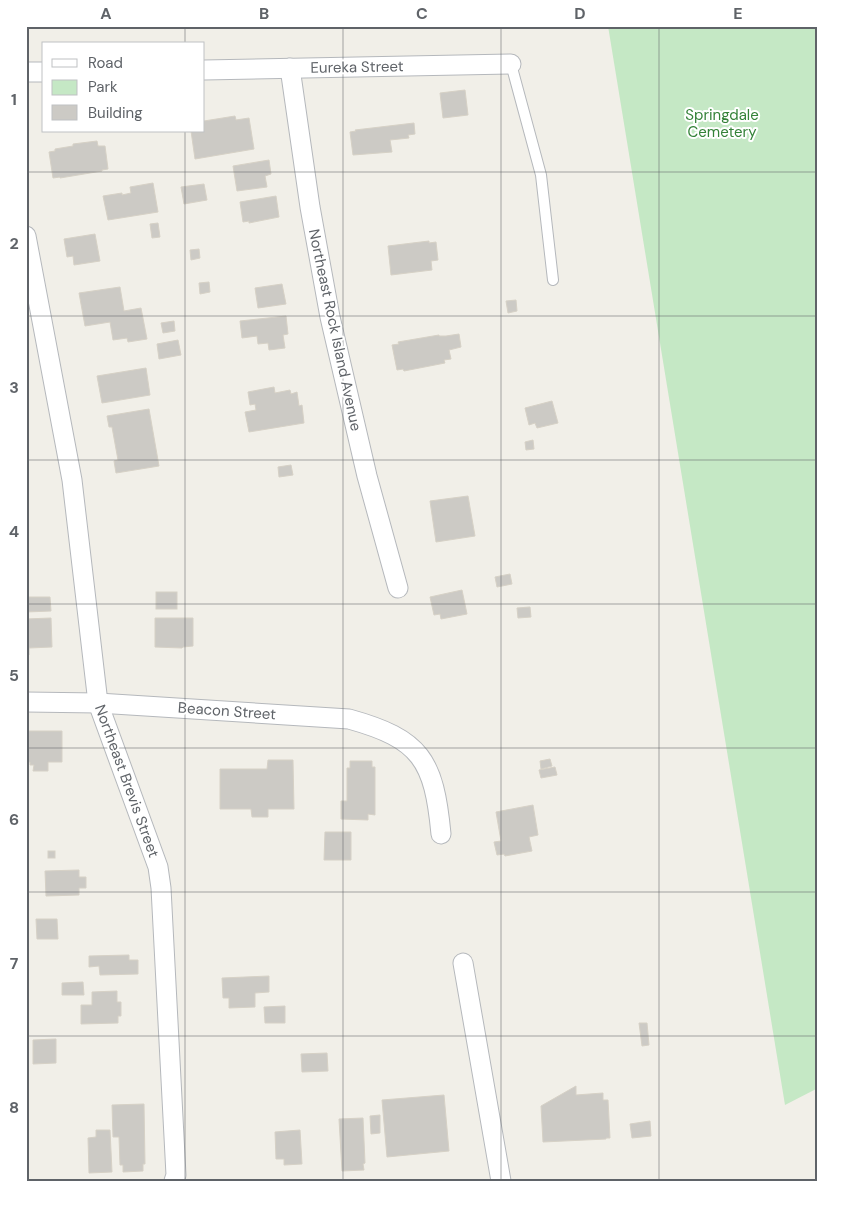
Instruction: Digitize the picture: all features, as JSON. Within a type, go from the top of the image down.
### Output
[{"type":"street","name":"Eureka Street","points":[[205,70],[511,64]]},
{"type":"street","name":"Northeast Rock Island Avenue","points":[[290,68],[310,207],[332,326],[367,476],[398,588]]},
{"type":"street","points":[[26,72],[42,72]]},
{"type":"street","name":"Northeast Brevis Street","points":[[26,236],[72,480],[98,703],[158,868],[161,888],[176,1174],[174,1181]]},
{"type":"street","name":"Beacon Street","points":[[26,702],[98,703],[349,719],[384,731],[407,743],[427,766],[435,789],[441,834]]},
{"type":"street","points":[[463,963],[501,1181]]},
{"type":"lane","points":[[511,64],[541,175],[553,280]]},
{"type":"green space","name":"Springdale Cemetery","points":[[608,26],[818,26],[818,1088],[785,1105]]},
{"type":"building","points":[[465,90],[468,115],[443,118],[440,93]]},
{"type":"building","points":[[235,116],[236,120],[249,118],[254,149],[195,159],[191,132],[205,132],[205,121]]},
{"type":"building","points":[[414,123],[415,134],[408,135],[409,138],[390,140],[392,152],[353,155],[350,132]]},
{"type":"building","points":[[97,141],[98,146],[105,146],[108,169],[53,178],[49,152],[73,146],[73,144]]},
{"type":"building","points":[[269,160],[271,174],[265,176],[267,187],[237,191],[233,166]]},
{"type":"building","points":[[153,183],[158,212],[108,220],[103,196],[131,193],[130,187]]},
{"type":"building","points":[[204,184],[207,200],[184,204],[181,187]]},
{"type":"building","points":[[276,196],[279,217],[249,223],[249,221],[243,222],[240,202]]},
{"type":"building","points":[[158,223],[160,237],[152,238],[150,224]]},
{"type":"building","points":[[95,234],[100,261],[74,265],[73,256],[67,257],[64,239]]},
{"type":"building","points":[[429,241],[429,243],[436,242],[438,260],[431,261],[432,270],[391,275],[388,246]]},
{"type":"building","points":[[199,249],[200,258],[191,260],[190,250]]},
{"type":"building","points":[[209,282],[210,292],[200,294],[199,283]]},
{"type":"building","points":[[282,284],[286,304],[258,308],[255,288]]},
{"type":"building","points":[[120,287],[124,311],[141,308],[147,339],[128,342],[127,338],[113,340],[110,322],[85,326],[79,293]]},
{"type":"building","points":[[516,300],[517,311],[508,313],[506,301]]},
{"type":"building","points":[[286,316],[288,334],[283,335],[285,348],[269,350],[268,343],[258,344],[257,336],[242,338],[240,321]]},
{"type":"building","points":[[174,321],[175,331],[163,333],[161,323]]},
{"type":"building","points":[[459,334],[461,347],[449,350],[451,359],[444,360],[445,363],[404,371],[403,369],[397,370],[392,345],[399,344],[398,342],[439,335]]},
{"type":"building","points":[[178,340],[181,355],[159,359],[157,344]]},
{"type":"building","points":[[146,368],[150,395],[102,403],[97,376]]},
{"type":"building","points":[[274,387],[275,393],[290,390],[291,394],[297,392],[299,406],[302,405],[304,423],[249,432],[245,412],[256,410],[255,404],[250,405],[248,392]]},
{"type":"building","points":[[552,401],[558,423],[537,428],[535,423],[529,425],[525,408]]},
{"type":"building","points":[[149,409],[159,466],[116,473],[114,461],[118,460],[112,427],[109,427],[107,416]]},
{"type":"building","points":[[533,440],[534,449],[526,450],[525,442]]},
{"type":"building","points":[[291,465],[293,475],[279,477],[278,467]]},
{"type":"building","points":[[468,496],[475,536],[436,542],[430,501]]},
{"type":"building","points":[[510,574],[512,584],[497,587],[495,577]]},
{"type":"building","points":[[462,590],[467,614],[441,619],[440,614],[434,615],[430,597]]},
{"type":"building","points":[[156,592],[177,592],[177,609],[156,609]]},
{"type":"building","points":[[26,597],[50,597],[51,611],[26,612]]},
{"type":"building","points":[[530,607],[531,617],[518,618],[517,608]]},
{"type":"building","points":[[51,618],[52,647],[29,648],[29,655],[26,655],[26,619]]},
{"type":"building","points":[[155,618],[193,618],[193,646],[182,648],[155,647]]},
{"type":"building","points":[[26,731],[62,731],[62,762],[48,762],[48,771],[33,771],[34,765],[26,762]]},
{"type":"building","points":[[550,759],[552,766],[541,769],[540,761]]},
{"type":"building","points":[[268,760],[293,760],[294,809],[268,809],[268,817],[252,817],[251,809],[220,809],[220,769],[267,769]]},
{"type":"building","points":[[350,761],[372,761],[372,767],[375,767],[375,815],[368,814],[368,820],[341,819],[341,801],[347,801],[347,768],[350,768]]},
{"type":"building","points":[[555,767],[557,775],[541,778],[539,770]]},
{"type":"building","points":[[533,805],[538,835],[529,837],[532,851],[505,856],[504,854],[497,855],[494,842],[501,841],[496,812]]},
{"type":"building","points":[[325,832],[351,832],[351,860],[324,860]]},
{"type":"building","points":[[48,851],[55,851],[55,858],[48,858]]},
{"type":"building","points":[[79,870],[79,877],[86,877],[86,888],[79,888],[79,895],[46,896],[45,871]]},
{"type":"building","points":[[36,919],[57,919],[58,939],[37,939]]},
{"type":"building","points":[[129,955],[129,960],[138,960],[138,974],[100,975],[99,966],[89,967],[89,956]]},
{"type":"building","points":[[269,976],[269,992],[255,993],[255,1007],[229,1008],[229,998],[223,998],[222,978]]},
{"type":"building","points":[[83,982],[84,995],[62,995],[62,983]]},
{"type":"building","points":[[117,991],[117,1002],[121,1002],[121,1016],[118,1016],[118,1023],[81,1024],[81,1005],[92,1005],[92,992]]},
{"type":"building","points":[[285,1006],[285,1023],[265,1023],[264,1007]]},
{"type":"building","points":[[639,1023],[647,1023],[649,1045],[642,1046]]},
{"type":"building","points":[[56,1039],[56,1063],[33,1064],[33,1040]]},
{"type":"building","points":[[327,1053],[328,1071],[302,1072],[301,1054]]},
{"type":"building","points":[[576,1086],[576,1095],[603,1093],[603,1100],[608,1100],[610,1138],[543,1142],[541,1106]]},
{"type":"building","points":[[444,1095],[449,1151],[387,1157],[382,1100]]},
{"type":"building","points":[[144,1104],[145,1164],[143,1164],[143,1171],[123,1172],[123,1165],[120,1165],[119,1137],[113,1137],[112,1105]]},
{"type":"building","points":[[380,1115],[380,1133],[371,1134],[370,1116]]},
{"type":"building","points":[[363,1118],[364,1170],[342,1171],[339,1119]]},
{"type":"building","points":[[650,1121],[651,1136],[632,1138],[630,1124]]},
{"type":"building","points":[[96,1130],[110,1130],[112,1172],[89,1173],[88,1138],[96,1137]]},
{"type":"building","points":[[300,1130],[302,1164],[284,1165],[284,1159],[276,1159],[275,1132]]}]
